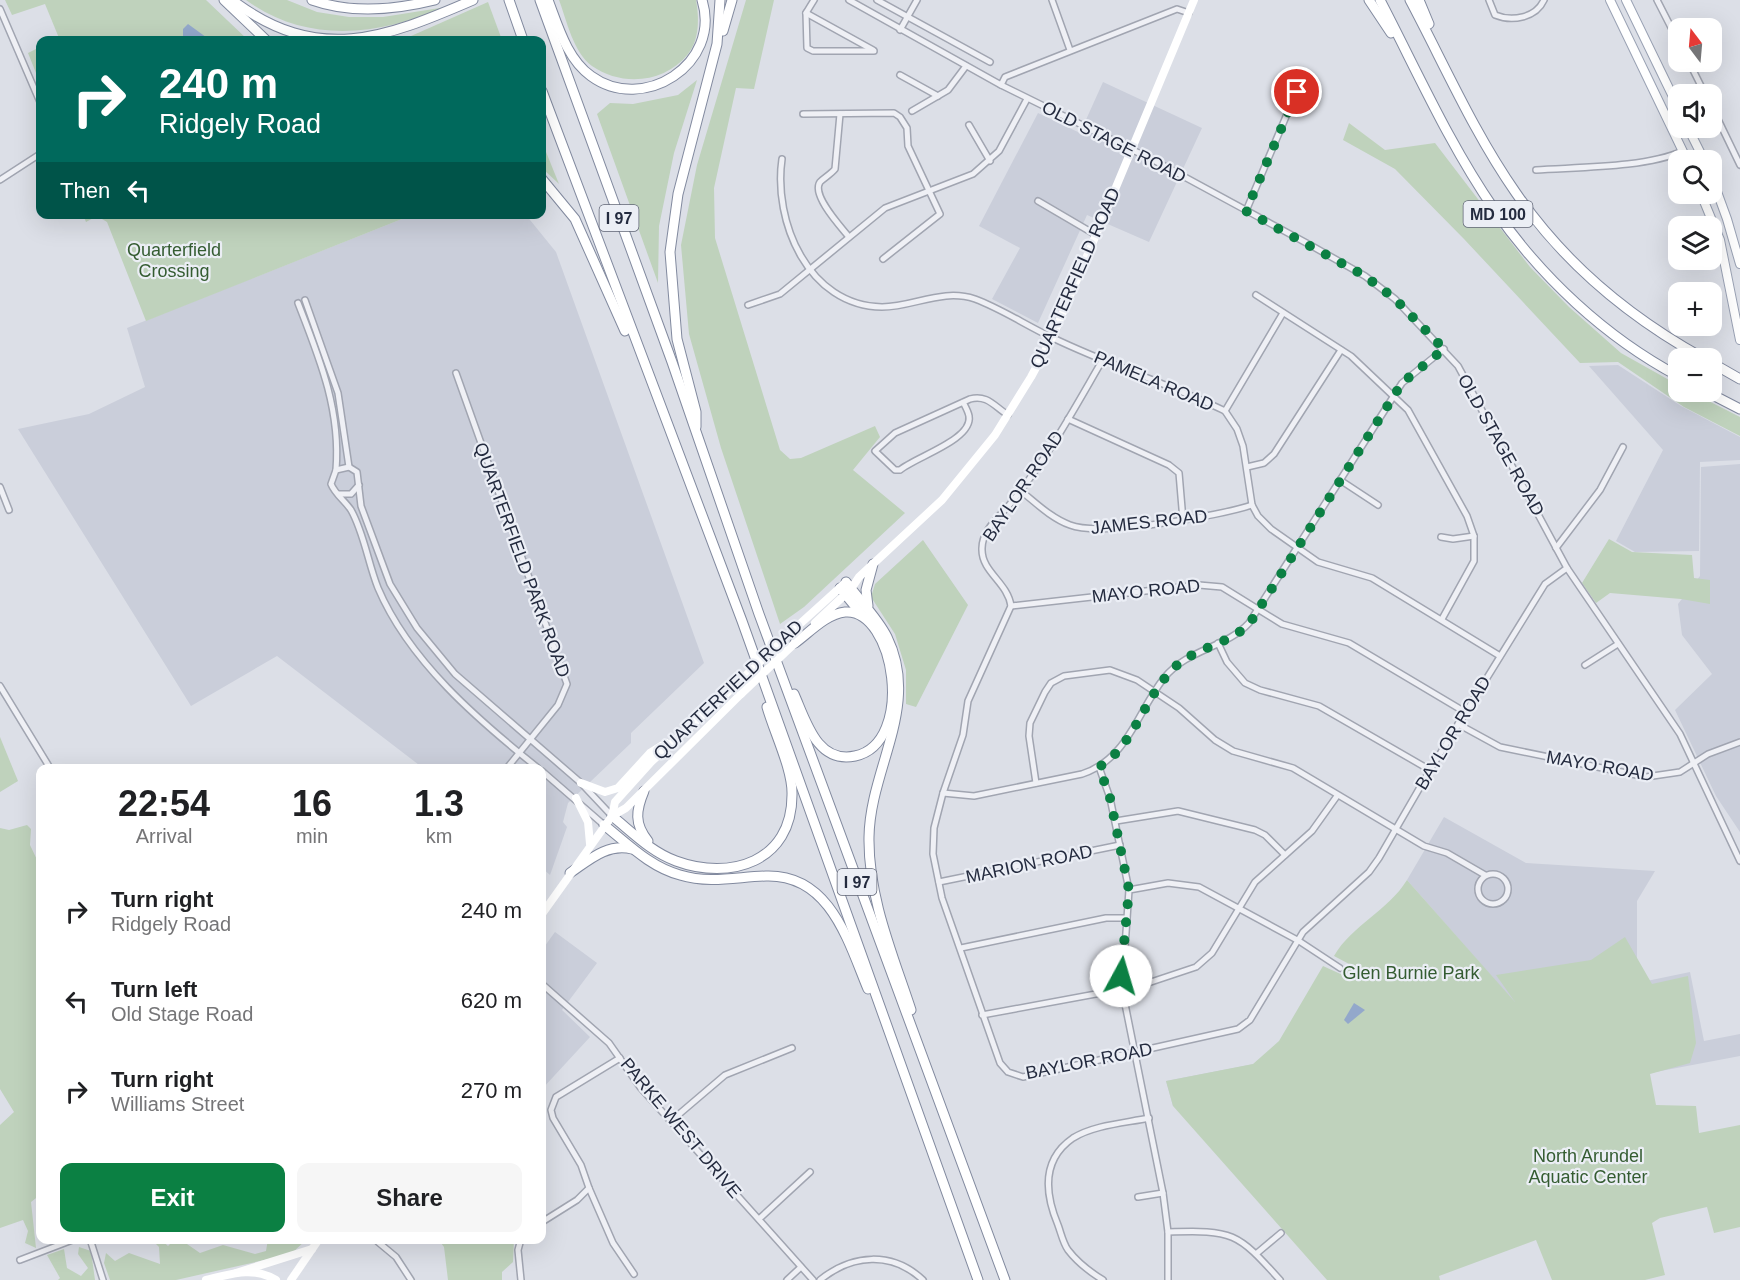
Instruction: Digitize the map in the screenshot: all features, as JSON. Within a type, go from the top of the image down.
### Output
[{"type":"highway","points":[[224,0],[262,36]]},
{"type":"highway","points":[[232,0],[247,11],[282,28],[314,36]]},
{"type":"highway","points":[[312,0],[362,9],[389,8],[435,0]]},
{"type":"highway","points":[[381,36],[473,0]]},
{"type":"highway","points":[[508,0],[522,36]]},
{"type":"highway","name":"I 97","points":[[540,0],[672,362],[759,614],[1005,1280]]},
{"type":"highway","points":[[548,0],[570,51],[579,65],[604,84],[634,91],[663,84],[675,77],[694,57],[700,44],[705,20],[702,0]]},
{"type":"highway","points":[[696,437],[696,412],[676,339],[670,252],[678,194],[717,44],[720,0]]},
{"type":"highway","points":[[709,76],[732,0]]},
{"type":"highway","points":[[1369,0],[1443,121]]},
{"type":"highway","name":"MD 100","points":[[1380,0],[1443,121],[1493,208],[1541,269],[1601,323],[1668,369]]},
{"type":"highway","name":"MD 100","points":[[1410,0],[1493,157],[1516,193],[1562,251],[1619,304],[1649,326],[1686,348]]},
{"type":"highway","points":[[1419,0],[1448,71]]},
{"type":"highway","name":"I 97","points":[[546,102],[742,621],[978,1280]]},
{"type":"highway","points":[[546,184],[563,203],[585,238],[688,480]]},
{"type":"highway","points":[[1722,369],[1740,379]]},
{"type":"highway","points":[[1722,400],[1740,409]]},
{"type":"highway","points":[[759,614],[816,741],[831,753],[851,757],[876,746],[886,731],[892,711],[892,683],[886,652],[868,616],[866,596],[873,564]]},
{"type":"highway","points":[[845,588],[893,649],[900,697],[895,728],[870,816],[871,869],[890,946],[957,1149]]},
{"type":"highway","points":[[795,644],[835,615],[847,612],[868,616]]},
{"type":"highway","points":[[612,816],[657,852],[692,866],[735,867],[750,864],[773,848],[786,828],[792,805],[791,783],[742,621]]},
{"type":"highway","points":[[644,791],[638,804],[638,823],[643,836],[657,852]]},
{"type":"highway","points":[[604,825],[665,870],[691,878],[720,881],[781,877],[807,885],[818,893],[835,915],[844,932],[908,1085]]},
{"type":"highway","points":[[570,873],[607,849],[621,846],[634,849]]},
{"type":"main road","name":"QUARTERFIELD ROAD","points":[[612,816],[615,802],[677,736],[737,684],[791,632],[859,577],[942,500],[1008,415],[1052,338],[1194,0]]},
{"type":"main road","points":[[1610,0],[1683,150]]},
{"type":"main road","points":[[1626,0],[1668,87]]},
{"type":"main road","points":[[1705,204],[1720,240],[1736,298],[1740,340]]},
{"type":"main road","points":[[1722,204],[1740,264]]},
{"type":"main road","name":"QUARTERFIELD ROAD","points":[[546,908],[612,816],[626,808],[795,644],[845,588]]},
{"type":"main road","points":[[581,783],[606,792],[618,788],[650,753],[677,736]]},
{"type":"main road","points":[[576,798],[587,820],[590,844]]},
{"type":"main road","points":[[291,1280],[316,1244]]},
{"type":"main road","points":[[206,1280],[312,1249]]},
{"type":"main road","points":[[236,1273],[255,1271],[276,1280]]},
{"type":"street","points":[[806,13],[874,51],[813,51],[807,48],[806,13],[814,0]]},
{"type":"street","name":"OLD STAGE ROAD","points":[[849,0],[1001,85],[1131,149],[1365,276],[1395,299],[1458,366],[1567,568],[1675,726],[1740,861]]},
{"type":"street","points":[[877,0],[990,62]]},
{"type":"street","points":[[900,30],[917,0]]},
{"type":"street","points":[[1052,0],[1070,50]]},
{"type":"street","points":[[1173,0],[1176,9]]},
{"type":"street","points":[[1489,0],[1495,15],[1514,19],[1533,13],[1544,0]]},
{"type":"street","points":[[1657,0],[1668,21]]},
{"type":"street","points":[[0,9],[36,93]]},
{"type":"street","points":[[1001,85],[1005,77],[1176,9],[1189,13]]},
{"type":"street","points":[[912,111],[955,84],[966,66]]},
{"type":"street","points":[[1246,211],[1304,74]]},
{"type":"street","points":[[900,75],[938,96]]},
{"type":"street","points":[[748,305],[780,294],[885,208],[973,174],[999,151],[1028,99]]},
{"type":"street","points":[[803,114],[894,113],[900,117],[907,128],[908,146],[940,214],[883,259]]},
{"type":"street","points":[[840,114],[835,169],[820,183],[818,189],[820,198],[849,237]]},
{"type":"street","points":[[969,125],[990,161]]},
{"type":"street","points":[[1722,128],[1740,165]]},
{"type":"street","points":[[0,180],[36,157]]},
{"type":"street","points":[[1536,170],[1618,164],[1668,157]]},
{"type":"street","name":"PAMELA ROAD","points":[[782,159],[780,172],[784,217],[797,251],[809,268],[833,291],[859,303],[880,307],[927,297],[961,296],[985,303],[1102,361],[1225,411],[1237,429],[1247,466],[1252,505]]},
{"type":"street","points":[[1038,201],[1096,235]]},
{"type":"street","points":[[1256,295],[1341,350],[1408,410],[1467,516],[1474,536],[1474,561],[1442,619]]},
{"type":"street","points":[[305,300],[338,393],[349,467]]},
{"type":"street","points":[[298,303],[330,391],[337,454],[336,470],[331,484],[351,511],[378,589],[396,621],[432,670],[468,711],[533,764]]},
{"type":"street","points":[[1225,411],[1283,313]]},
{"type":"street","points":[[943,794],[974,796],[1099,767],[1122,746],[1154,692],[1177,665],[1243,630],[1402,383],[1444,349]]},
{"type":"street","points":[[1247,466],[1264,463],[1274,454],[1341,350]]},
{"type":"street","name":"BAYLOR ROAD","points":[[1102,361],[1068,419],[1021,491],[987,531],[982,543],[985,564],[1007,590],[1011,606],[968,701],[963,735],[943,794],[933,840],[939,882],[982,1015],[1000,1063],[1008,1072],[1023,1077],[1238,1029],[1258,1010],[1310,924],[1369,872],[1545,584],[1567,568]]},
{"type":"street","name":"QUARTERFIELD PARK ROAD","points":[[456,373],[567,684],[558,705],[510,764]]},
{"type":"street","points":[[963,402],[969,415],[968,421],[951,442],[912,461],[900,470],[896,470],[875,451],[895,433],[963,402],[976,398],[986,398],[1008,415]]},
{"type":"street","points":[[1068,419],[1169,465],[1179,473],[1183,520]]},
{"type":"street","points":[[1556,548],[1600,490],[1623,447]]},
{"type":"street","points":[[336,470],[349,467],[357,472],[361,508],[390,584],[417,628],[456,674],[581,783],[612,816]]},
{"type":"street","points":[[1340,480],[1378,505]]},
{"type":"street","points":[[339,494],[351,494],[359,485]]},
{"type":"street","points":[[0,487],[9,510]]},
{"type":"street","name":"JAMES ROAD","points":[[1021,491],[1055,518],[1072,526],[1089,530],[1229,513],[1252,505]]},
{"type":"street","points":[[1252,505],[1264,523],[1318,562],[1372,578],[1500,656]]},
{"type":"street","points":[[1441,537],[1453,539],[1474,536]]},
{"type":"street","name":"MAYO ROAD","points":[[1011,606],[1199,585],[1222,587],[1282,624],[1349,643],[1465,712]]},
{"type":"street","points":[[1218,643],[1227,662],[1245,683],[1260,690],[1319,706],[1430,770]]},
{"type":"street","points":[[1585,665],[1618,644]]},
{"type":"street","points":[[1036,783],[1029,736],[1030,723],[1045,692],[1057,679],[1078,673],[1110,670],[1137,680],[1179,708],[1215,740],[1233,751],[1293,768],[1424,846],[1447,853],[1485,875],[1497,874],[1508,884],[1507,896],[1498,903],[1487,903],[1479,896],[1478,884],[1485,875]]},
{"type":"street","points":[[0,686],[48,764]]},
{"type":"street","name":"MAYO ROAD","points":[[1458,724],[1500,747],[1646,777],[1670,775],[1695,764],[1708,754],[1740,742]]},
{"type":"street","points":[[1099,767],[1116,821],[1129,890],[1122,989],[1163,1193],[1168,1232],[1168,1280]]},
{"type":"street","points":[[546,774],[604,825]]},
{"type":"street","points":[[982,1015],[1139,986],[1196,967],[1212,953],[1262,875],[1320,823],[1337,796]]},
{"type":"street","points":[[1116,821],[1162,812],[1194,814],[1255,830],[1275,844],[1285,855]]},
{"type":"street","name":"MARION ROAD","points":[[939,882],[1120,845]]},
{"type":"street","points":[[1129,890],[1167,883],[1199,887],[1299,941],[1340,968]]},
{"type":"street","points":[[961,948],[1106,918],[1127,918]]},
{"type":"street","name":"PARKE WEST DRIVE","points":[[546,987],[596,1030],[620,1058],[640,1087],[813,1280]]},
{"type":"street","points":[[671,1121],[725,1075],[792,1048]]},
{"type":"street","points":[[620,1058],[556,1096],[553,1103],[553,1118],[584,1171],[613,1243],[634,1274]]},
{"type":"street","points":[[1103,1280],[1085,1268],[1067,1249],[1049,1203],[1046,1186],[1049,1170],[1057,1154],[1073,1139],[1090,1131],[1149,1118]]},
{"type":"street","points":[[759,1219],[810,1172]]},
{"type":"street","points":[[546,1219],[577,1200],[590,1188]]},
{"type":"street","points":[[1138,1197],[1163,1193]]},
{"type":"street","points":[[1168,1232],[1219,1232],[1245,1243],[1280,1280]]},
{"type":"street","points":[[1256,1254],[1281,1233]]},
{"type":"street","points":[[20,1260],[62,1244]]},
{"type":"street","points":[[92,1244],[103,1280]]},
{"type":"street","points":[[380,1244],[396,1257],[411,1280]]},
{"type":"street","points":[[520,1244],[518,1250],[521,1280]]},
{"type":"street","points":[[820,1280],[852,1261],[871,1258],[884,1259],[902,1265],[924,1280]]},
{"type":"street","points":[[787,1280],[801,1267]]},
{"type":"shaded area","points":[[1103,82],[1202,128],[1149,242],[1087,215],[1038,323],[992,299],[1020,248],[979,226],[1038,113],[1080,133]]},
{"type":"shaded area","name":"Quarterfield Crossing","points":[[402,219],[529,219],[556,252],[704,663],[631,733],[631,743],[568,803],[563,822],[567,827],[550,875],[546,872],[546,764],[418,764],[277,656],[191,706],[18,429],[89,414],[145,387],[127,328]]},
{"type":"shaded area","points":[[1618,365],[1668,398],[1668,402],[1675,402],[1740,437],[1740,460],[1700,462],[1699,551],[1635,552],[1616,541],[1663,450],[1589,366]]},
{"type":"shaded area","points":[[1740,464],[1740,832],[1716,796],[1675,710],[1712,674],[1682,635],[1678,604],[1700,576],[1701,467]]},
{"type":"shaded area","points":[[1444,817],[1526,863],[1655,871],[1637,901],[1637,983],[1690,972],[1704,1041],[1740,1034],[1740,1056],[1650,1073],[1173,1106],[1166,1081],[1523,1012],[1407,880]]},
{"type":"shaded area","points":[[555,932],[597,963],[562,1010],[590,1037],[546,1085],[546,944]]},
{"type":"green space","points":[[5,0],[206,0],[244,36],[58,36],[45,4],[12,15]]},
{"type":"green space","points":[[246,0],[287,0],[317,12],[349,17],[383,17],[446,7],[396,24],[344,31],[294,24],[269,14]]},
{"type":"green space","points":[[559,0],[696,0],[697,35],[688,54],[668,71],[643,79],[616,77],[604,73],[585,60],[571,36]]},
{"type":"green space","points":[[746,0],[774,0],[754,89],[736,88],[714,188],[715,238],[780,450],[790,459],[801,458],[875,426],[880,437],[853,470],[905,513],[804,607],[780,624],[721,448],[689,334],[681,245],[697,165]]},
{"type":"green space","points":[[488,2],[501,36],[411,36]]},
{"type":"green space","points":[[36,49],[36,73],[28,53]]},
{"type":"green space","points":[[697,80],[674,153],[659,226],[658,283],[597,114],[610,103],[633,104],[678,95]]},
{"type":"green space","points":[[1349,123],[1385,150],[1435,143],[1530,267],[1569,307],[1621,353],[1668,379],[1668,396],[1618,362],[1580,363],[1395,169],[1343,140]]},
{"type":"green space","points":[[546,152],[559,184],[546,172]]},
{"type":"green space","name":"Quarterfield Crossing","points":[[102,219],[402,219],[146,321],[107,222]]},
{"type":"green space","points":[[1677,402],[1711,402],[1740,417],[1740,436]]},
{"type":"green space","points":[[1609,539],[1632,552],[1692,555],[1694,578],[1710,580],[1710,604],[1610,593],[1596,603],[1582,583]]},
{"type":"green space","points":[[923,540],[968,605],[916,707],[906,704],[906,670],[895,634],[871,597],[875,584]]},
{"type":"green space","points":[[0,737],[18,781],[0,792]]},
{"type":"green space","points":[[27,825],[31,829],[30,845],[36,858],[36,1198],[31,1202],[36,1248],[25,1243],[28,1231],[23,1220],[0,1228],[0,1125],[14,1112],[0,1089],[0,828],[9,830]]},
{"type":"green space","points":[[1407,880],[1515,1002],[1496,975],[1591,960],[1625,937],[1652,984],[1688,976],[1696,1043],[1690,1063],[1650,1074],[1656,1105],[1696,1106],[1699,1133],[1740,1125],[1740,1227],[1714,1233],[1707,1207],[1660,1218],[1652,1223],[1665,1275],[1645,1280],[1552,1280],[1536,1240],[1439,1276],[1440,1280],[1327,1280],[1173,1106],[1166,1081],[1253,1064],[1279,1041],[1323,966],[1345,976],[1351,965],[1334,956],[1350,935],[1390,901]]},
{"type":"green space","points":[[156,1244],[168,1246],[187,1244],[200,1253],[223,1245],[255,1254],[266,1251],[267,1244],[302,1244],[291,1254],[176,1280],[110,1280],[104,1263],[106,1253],[115,1261],[129,1253],[160,1264],[159,1247]]},
{"type":"green space","points":[[442,1244],[514,1244],[513,1262],[502,1272],[502,1280],[448,1280]]},
{"type":"green space","points":[[79,1247],[91,1251],[95,1280],[58,1280],[60,1278],[47,1255],[64,1249],[67,1268],[81,1276],[88,1268],[78,1254]]},
{"type":"water","points":[[188,24],[204,36],[183,36],[183,29]]},
{"type":"water","points":[[1354,1003],[1365,1010],[1348,1024],[1344,1020]]},
{"type":"route","points":[[1121,976],[1129,890],[1116,821],[1107,786],[1099,767],[1115,755],[1122,746],[1154,692],[1177,665],[1193,654],[1243,630],[1250,623],[1402,383],[1444,349],[1395,299],[1365,276],[1246,211],[1297,92]]},
{"type":"park label","name":"Glen Burnie Park","points":[[1411,973]]},
{"type":"park label","name":"North Arundel Aquatic Center","points":[[1588,1166]]}]
